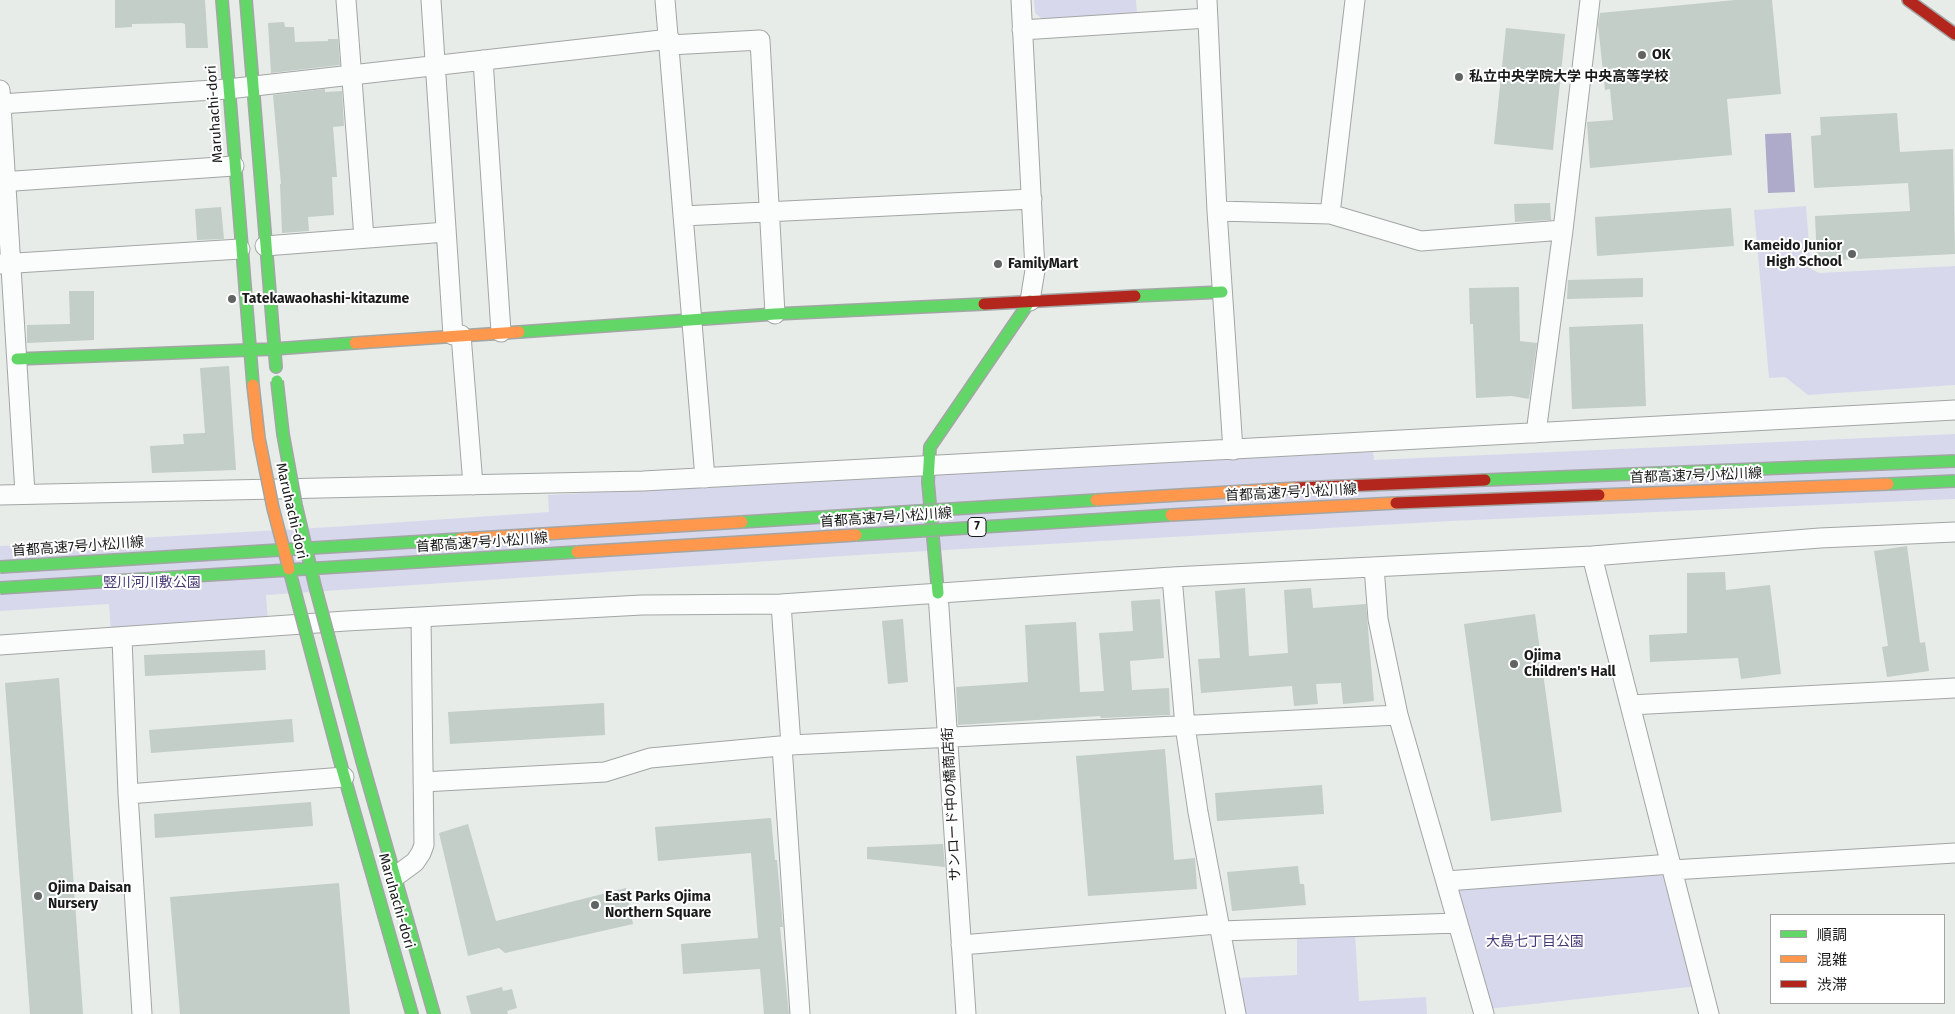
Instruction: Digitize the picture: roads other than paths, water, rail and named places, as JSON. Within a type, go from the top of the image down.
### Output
[{"type":"main road","name":"Maruhachi-dori","points":[[222,0],[240,248],[259,438],[273,508],[342,771],[412,1014]]},
{"type":"main road","name":"Maruhachi-dori","points":[[246,0],[265,246],[283,434],[298,514],[315,586],[362,761],[434,1014]]},
{"type":"main road","points":[[1908,0],[1955,34]]},
{"type":"main road","points":[[9,359],[274,349],[775,314],[1222,292]]},
{"type":"main road","points":[[938,593],[927,466],[930,447],[1030,301]]},
{"type":"main road","name":"首都高速7号小松川線","points":[[0,567],[1317,487],[1955,461]]},
{"type":"main road","name":"首都高速7号小松川線","points":[[0,588],[1318,506],[1955,481]]},
{"type":"street","points":[[346,0],[364,238]]},
{"type":"street","points":[[431,0],[446,232],[473,485]]},
{"type":"street","points":[[665,0],[705,478]]},
{"type":"street","points":[[1021,0],[1035,270],[1030,301]]},
{"type":"street","points":[[1330,214],[1356,0]]},
{"type":"street","points":[[1536,433],[1563,230],[1590,0]]},
{"type":"street","points":[[1022,30],[1207,9],[1232,450]]},
{"type":"street","points":[[25,494],[9,359],[0,100],[228,90],[483,60],[670,42],[760,40],[771,212],[775,314]]},
{"type":"street","points":[[483,60],[501,332]]},
{"type":"street","points":[[3,182],[234,166]]},
{"type":"street","points":[[683,216],[1032,199]]},
{"type":"street","points":[[1217,211],[1330,214],[1421,241],[1563,230]]},
{"type":"street","points":[[265,246],[446,232]]},
{"type":"street","points":[[6,264],[240,248]]},
{"type":"street","points":[[0,495],[705,478],[1955,410]]},
{"type":"street","points":[[0,645],[642,605],[781,604],[1172,577],[1592,556],[1820,538],[1955,532]]},
{"type":"street","points":[[1592,556],[1709,1014]]},
{"type":"street","points":[[1374,567],[1378,619],[1398,715],[1484,1014]]},
{"type":"street","points":[[1172,577],[1185,726],[1219,928],[1236,1014]]},
{"type":"street","name":"サンロード中の橋商店街","points":[[938,593],[966,1014]]},
{"type":"street","points":[[781,604],[786,746],[800,1014]]},
{"type":"street","points":[[396,876],[421,853],[424,845],[421,618]]},
{"type":"street","points":[[122,638],[128,794],[142,1014]]},
{"type":"street","points":[[1630,705],[1955,688]]},
{"type":"street","points":[[423,782],[605,772],[650,758],[786,746],[1398,715]]},
{"type":"street","points":[[128,794],[342,771]]},
{"type":"street","points":[[1447,881],[1671,867],[1955,853]]},
{"type":"street","points":[[961,945],[1219,928],[1458,923]]},
{"type":"place","name":"OK","points":[[1642,55]]},
{"type":"place","name":"私立中央学院大学 中央高等学校","points":[[1459,77]]},
{"type":"place","name":"Kameido Junior High School","points":[[1852,254]]},
{"type":"place","name":"FamilyMart","points":[[998,264]]},
{"type":"place","name":"Tatekawaohashi-kitazume","points":[[232,299]]},
{"type":"place","name":"Ojima Children's Hall","points":[[1514,664]]},
{"type":"place","name":"Ojima Daisan Nursery","points":[[38,896]]},
{"type":"place","name":"East Parks Ojima Northern Square","points":[[595,905]]},
{"type":"park label","name":"竪川河川敷公園","points":[[152,583]]},
{"type":"park label","name":"大島七丁目公園","points":[[1535,942]]}]
